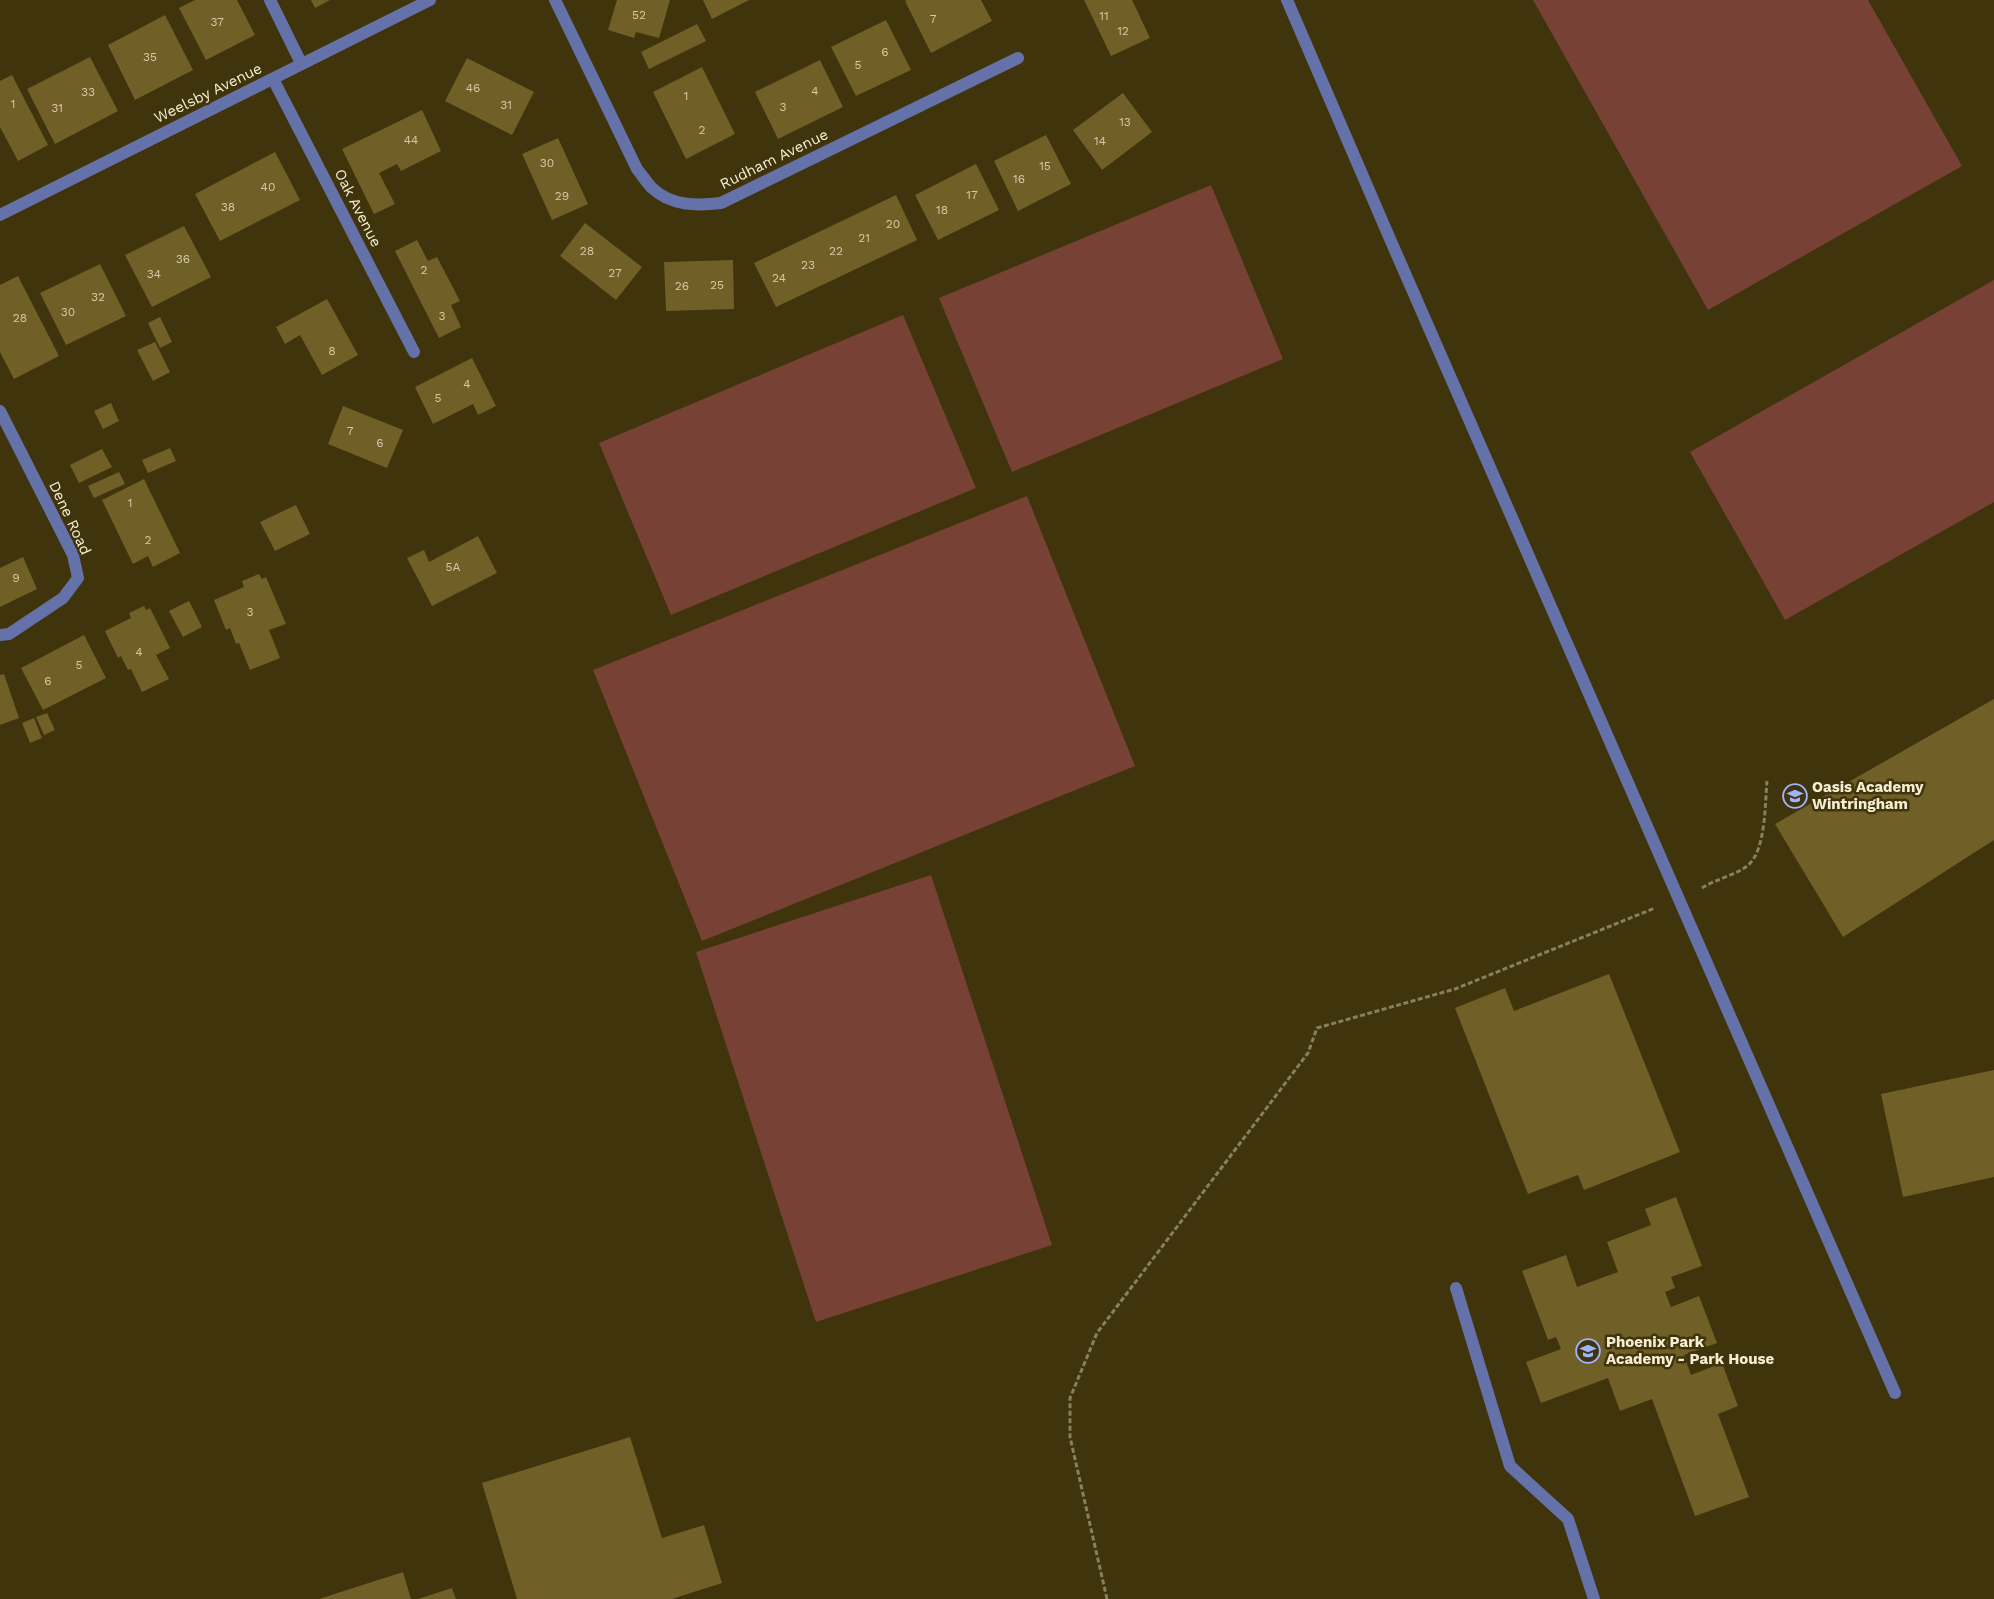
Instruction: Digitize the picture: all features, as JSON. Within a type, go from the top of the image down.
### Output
[{"type":"street","points":[[270,0],[301,63]]},
{"type":"street","name":"Weelsby Avenue","points":[[0,215],[430,0]]},
{"type":"street","name":"Rudham Avenue","points":[[555,0],[638,169],[653,189],[677,202],[700,206],[721,203],[1018,58]]},
{"type":"street","points":[[1287,0],[1895,1393]]},
{"type":"street","name":"Oak Avenue","points":[[273,79],[414,352]]},
{"type":"street","name":"Dene Road","points":[[0,412],[73,555],[78,578],[63,598],[9,634],[0,635]]},
{"type":"street","points":[[1456,1288],[1510,1466],[1568,1519],[1594,1599]]},
{"type":"path","points":[[1107,1599],[1070,1436],[1070,1398],[1098,1333],[1308,1053],[1317,1028],[1454,989],[1645,912],[1679,901],[1711,882],[1748,866],[1758,849],[1765,827],[1767,782]]},
{"type":"shaded area","points":[[1533,0],[1868,0],[1962,166],[1708,310]]},
{"type":"shaded area","points":[[1211,185],[1283,359],[1012,472],[939,298]]},
{"type":"shaded area","points":[[1994,280],[1994,502],[1785,620],[1690,452]]},
{"type":"shaded area","points":[[903,315],[976,488],[671,615],[599,443]]},
{"type":"shaded area","points":[[1027,496],[1135,766],[702,941],[593,670]]},
{"type":"shaded area","points":[[931,875],[1052,1245],[816,1322],[696,952]]},
{"type":"building","points":[[195,0],[237,0],[255,35],[206,60],[179,8]]},
{"type":"building","points":[[311,0],[330,0],[315,8]]},
{"type":"building","points":[[617,0],[670,0],[659,38],[636,32],[634,38],[608,30]]},
{"type":"building","points":[[703,0],[749,0],[712,19]]},
{"type":"building","points":[[981,0],[992,21],[931,53],[905,1]]},
{"type":"building","points":[[1084,0],[1132,0],[1150,38],[1111,56]]},
{"type":"building","points":[[165,15],[193,70],[135,100],[108,45]]},
{"type":"building","points":[[886,20],[911,70],[856,96],[831,47]]},
{"type":"building","points":[[697,24],[706,41],[649,69],[641,52]]},
{"type":"building","points":[[90,57],[118,111],[55,144],[27,89]]},
{"type":"building","points":[[467,58],[534,92],[512,135],[445,101]]},
{"type":"building","points":[[820,60],[843,107],[778,139],[755,92]]},
{"type":"building","points":[[702,67],[735,134],[686,159],[653,92]]},
{"type":"building","points":[[12,75],[48,145],[18,161],[0,127],[0,81]]},
{"type":"building","points":[[1123,93],[1152,132],[1102,170],[1073,130]]},
{"type":"building","points":[[422,110],[441,151],[401,171],[397,164],[379,173],[395,204],[374,214],[342,149]]},
{"type":"building","points":[[1046,135],[1071,184],[1018,211],[994,161]]},
{"type":"building","points":[[558,138],[588,204],[552,220],[522,154]]},
{"type":"building","points":[[275,152],[300,200],[220,241],[195,194]]},
{"type":"building","points":[[976,164],[999,210],[938,240],[915,195]]},
{"type":"building","points":[[896,195],[917,240],[776,307],[754,263]]},
{"type":"building","points":[[585,223],[642,267],[616,300],[560,256]]},
{"type":"building","points":[[184,226],[211,277],[152,307],[125,255]]},
{"type":"building","points":[[417,240],[428,261],[437,257],[460,301],[451,305],[461,327],[439,338],[395,251]]},
{"type":"building","points":[[733,260],[734,309],[666,311],[664,262]]},
{"type":"building","points":[[100,264],[126,316],[66,345],[40,293]]},
{"type":"building","points":[[18,276],[59,356],[14,379],[0,352],[0,285]]},
{"type":"building","points":[[327,299],[358,355],[322,375],[300,335],[285,344],[276,327]]},
{"type":"building","points":[[160,317],[172,342],[160,348],[148,323]]},
{"type":"building","points":[[155,342],[170,372],[153,381],[137,350]]},
{"type":"building","points":[[472,358],[496,406],[478,415],[473,404],[433,424],[415,387]]},
{"type":"building","points":[[111,403],[119,421],[103,429],[94,411]]},
{"type":"building","points":[[343,406],[403,430],[387,468],[328,444]]},
{"type":"building","points":[[170,448],[176,461],[148,473],[142,460]]},
{"type":"building","points":[[102,449],[112,467],[79,483],[70,465]]},
{"type":"building","points":[[119,472],[125,484],[94,498],[88,486]]},
{"type":"building","points":[[144,479],[180,553],[153,567],[148,556],[133,564],[102,500]]},
{"type":"building","points":[[296,505],[310,534],[275,551],[260,522]]},
{"type":"building","points":[[478,536],[497,573],[432,606],[407,558],[424,550],[429,562]]},
{"type":"building","points":[[23,557],[37,589],[0,607],[0,568]]},
{"type":"building","points":[[259,574],[262,579],[266,577],[286,624],[269,630],[280,658],[250,670],[239,643],[236,644],[230,628],[226,630],[214,600],[244,587],[242,581]]},
{"type":"building","points":[[189,601],[202,627],[183,637],[169,611]]},
{"type":"building","points":[[144,606],[146,610],[150,608],[170,648],[156,655],[169,679],[142,692],[131,669],[128,670],[121,656],[118,658],[105,631],[131,618],[129,613]]},
{"type":"building","points":[[84,635],[106,678],[43,710],[21,668]]},
{"type":"building","points":[[4,674],[19,718],[0,725],[0,675]]},
{"type":"building","points":[[1994,699],[1994,840],[1843,937],[1775,824]]},
{"type":"building","points":[[47,713],[55,730],[44,735],[36,717]]},
{"type":"building","points":[[34,718],[42,738],[30,743],[22,723]]},
{"type":"building","points":[[1609,974],[1680,1152],[1584,1190],[1578,1175],[1528,1194],[1455,1008],[1505,988],[1514,1011]]},
{"type":"building","points":[[1994,1070],[1994,1177],[1903,1197],[1881,1094]]},
{"type":"building","points":[[1676,1197],[1702,1266],[1671,1277],[1675,1288],[1665,1292],[1671,1307],[1699,1296],[1717,1343],[1684,1355],[1691,1375],[1722,1363],[1738,1406],[1718,1414],[1749,1497],[1695,1516],[1652,1399],[1620,1411],[1608,1378],[1541,1403],[1526,1362],[1561,1349],[1556,1337],[1548,1340],[1522,1271],[1566,1255],[1577,1287],[1618,1272],[1607,1242],[1651,1225],[1645,1209]]},
{"type":"building","points":[[630,1437],[662,1538],[704,1525],[722,1583],[672,1599],[517,1599],[482,1483]]},
{"type":"building","points":[[403,1572],[411,1599],[319,1599]]},
{"type":"building","points":[[452,1588],[456,1599],[418,1599]]},
{"type":"place","name":"Oasis Academy Wintringham","points":[[1795,796]]},
{"type":"place","name":"Phoenix Park Academy - Park House","points":[[1588,1351]]}]
